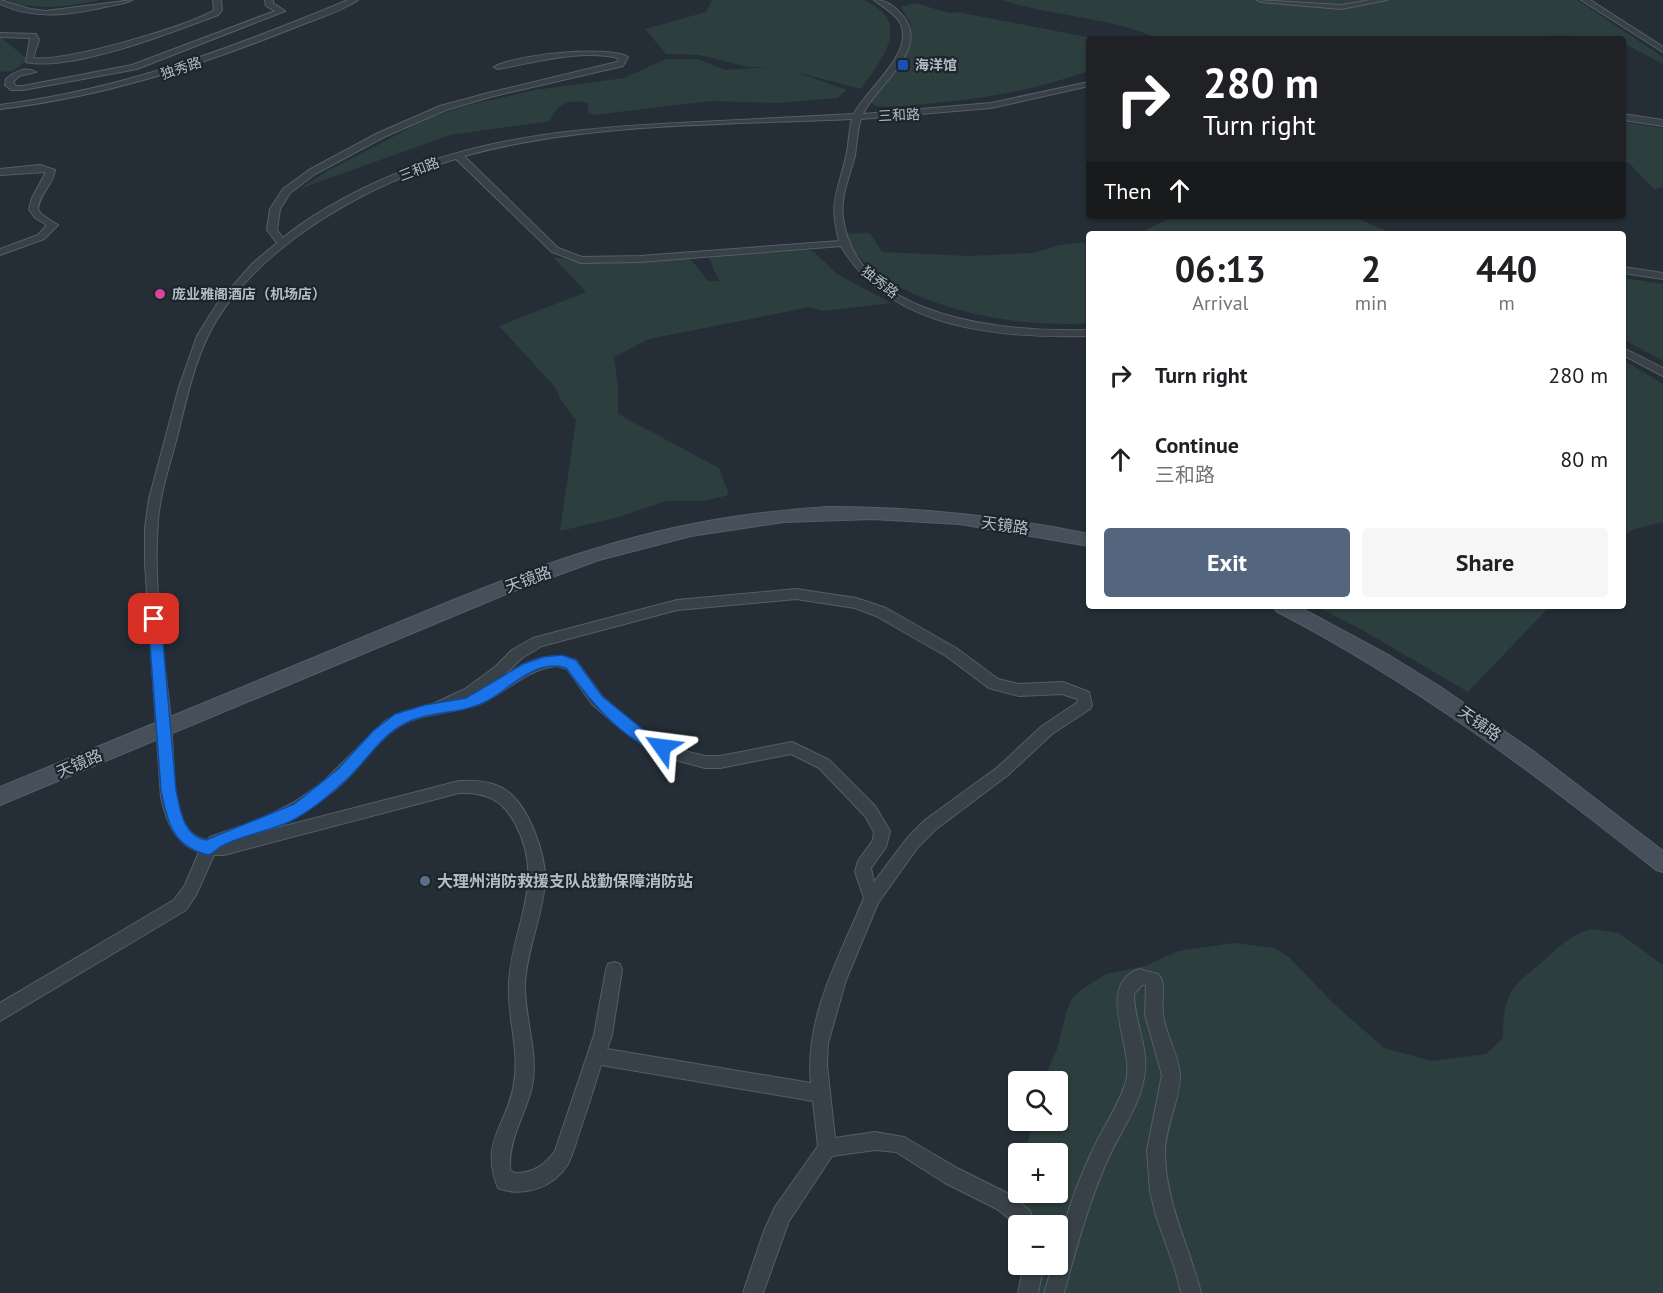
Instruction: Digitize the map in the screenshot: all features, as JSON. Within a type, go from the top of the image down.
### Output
[{"type":"street","points":[[0,2],[10,7],[40,11],[70,11],[128,0]]},
{"type":"street","points":[[0,35],[33,36],[35,40],[29,60],[40,62],[92,52],[156,35],[215,13],[218,0]]},
{"type":"street","points":[[32,72],[17,74],[9,81],[9,86],[23,88],[71,81],[156,59],[281,11],[269,4],[269,0]]},
{"type":"street","name":"独秀路","points":[[0,107],[77,96],[170,72],[354,0]]},
{"type":"street","name":"独秀路","points":[[878,0],[900,17],[907,29],[907,40],[900,56],[856,117],[850,154],[838,199],[838,221],[844,243],[858,265],[884,288],[913,305],[944,318],[975,327],[1014,332],[1086,333]]},
{"type":"street","points":[[1261,0],[1341,7],[1383,0]]},
{"type":"street","points":[[1585,0],[1663,50]]},
{"type":"street","points":[[0,14],[10,7]]},
{"type":"street","points":[[282,243],[272,230],[275,209],[286,192],[312,172],[381,135],[443,108],[567,76],[607,69],[620,64],[624,57],[602,52],[498,67]]},
{"type":"street","name":"三和路","points":[[209,848],[196,845],[185,837],[173,815],[168,790],[164,728],[156,663],[151,554],[152,518],[159,483],[188,376],[206,331],[219,308],[236,287],[282,243],[327,212],[398,176],[457,155],[510,142],[570,132],[939,113],[1000,106],[1049,96],[1086,85]]},
{"type":"street","points":[[1626,117],[1663,123]]},
{"type":"street","points":[[457,155],[555,250],[581,260],[640,259],[844,243]]},
{"type":"street","points":[[0,172],[40,168],[51,170],[50,179],[33,206],[39,216],[53,225],[41,237],[0,252]]},
{"type":"street","points":[[1626,270],[1663,276]]},
{"type":"street","points":[[1626,353],[1663,373]]},
{"type":"street","name":"天镜路","points":[[0,796],[525,580],[618,548],[699,528],[778,516],[869,514],[971,520],[1086,539]]},
{"type":"street","points":[[438,708],[470,693],[517,654],[538,642],[677,605],[796,594],[856,603],[881,612],[951,652],[994,684],[1019,690],[1063,688],[1084,696],[1085,705],[1047,730],[1003,771],[930,825],[913,842],[872,898],[824,1022],[818,1065],[827,1148],[782,1214],[753,1293]]},
{"type":"street","name":"天镜路","points":[[1288,609],[1352,642],[1455,706],[1547,771],[1663,863]]},
{"type":"street","points":[[0,1013],[180,905],[192,889],[209,848],[215,842],[283,818],[299,809],[342,774],[390,725],[409,715],[468,704],[535,664],[562,661],[571,664],[597,700],[621,721],[646,740],[677,755],[705,762],[720,762],[786,748],[801,752],[824,764],[870,811],[882,831],[881,842],[864,866],[863,872],[872,898]]},
{"type":"street","points":[[209,848],[224,848],[247,843],[459,786],[478,786],[492,790],[506,798],[516,810],[528,834],[535,858],[537,881],[517,981],[525,1058],[524,1084],[500,1156],[499,1171],[505,1180],[518,1184],[537,1181],[554,1170],[562,1156],[575,1124],[603,1035],[614,970]]},
{"type":"street","points":[[1054,1293],[1067,1245],[1100,1156],[1121,1116],[1137,1073],[1138,1062],[1126,1011],[1129,987],[1134,979],[1140,977],[1154,981],[1154,1015],[1171,1075],[1156,1150],[1165,1216],[1185,1269],[1191,1293]]},
{"type":"street","points":[[597,1056],[820,1093]]},
{"type":"street","points":[[827,1148],[875,1141],[898,1143],[952,1176],[1004,1202],[1019,1215]]},
{"type":"street","points":[[1028,1293],[1032,1275]]},
{"type":"shaded area","points":[[7,0],[101,0],[66,6],[42,7]]},
{"type":"shaded area","points":[[712,0],[864,0],[879,9],[888,19],[891,30],[889,42],[861,89],[796,72],[847,90],[837,98],[776,103],[711,101],[593,115],[588,113],[588,103],[570,102],[561,106],[550,121],[450,135],[299,189],[329,170],[429,118],[465,106],[535,90],[624,78],[666,59],[698,59],[725,70],[771,67],[748,67],[699,55],[666,54],[645,29],[706,12]]},
{"type":"shaded area","points":[[1002,0],[1577,0],[1663,57],[1663,64],[1626,45],[1626,36],[1151,36],[1102,21],[1021,6]]},
{"type":"shaded area","points":[[915,3],[949,13],[958,12],[1086,37],[1086,72],[1029,88],[989,96],[894,107],[875,106],[871,102],[873,97],[911,40],[911,25],[901,7]]},
{"type":"shaded area","points":[[0,37],[28,59],[13,71],[0,72]]},
{"type":"shaded area","points":[[1626,122],[1663,128],[1663,187],[1654,189],[1629,163],[1626,163]]},
{"type":"shaded area","points":[[1169,219],[1360,219],[1386,231],[1143,231]]},
{"type":"shaded area","points":[[870,233],[882,252],[970,256],[1034,253],[1059,245],[1086,242],[1086,323],[1032,323],[1001,319],[938,303],[909,292],[884,277],[862,260],[843,234]]},
{"type":"shaded area","points":[[806,250],[814,252],[837,274],[891,303],[823,311],[810,307],[649,339],[614,357],[618,387],[618,414],[719,468],[729,495],[705,501],[666,501],[619,517],[560,531],[576,420],[561,400],[555,387],[499,326],[586,292],[553,257],[585,263],[689,257],[708,281],[719,281],[708,256]]},
{"type":"shaded area","points":[[1626,278],[1663,284],[1663,361],[1626,341]]},
{"type":"shaded area","points":[[1626,362],[1663,384],[1663,522],[1635,529],[1626,534]]},
{"type":"shaded area","points":[[1321,609],[1547,609],[1468,692],[1357,627]]},
{"type":"shaded area","points":[[1591,929],[1619,933],[1663,965],[1663,1293],[1031,1293],[1027,1275],[1068,1275],[1068,1215],[1018,1215],[1019,1203],[1068,1203],[1068,1143],[1028,1143],[1030,1131],[1068,1131],[1068,1071],[1047,1071],[1057,1049],[1067,1010],[1073,997],[1106,974],[1145,966],[1178,951],[1234,943],[1274,948],[1289,957],[1333,1003],[1384,1048],[1432,1061],[1486,1054],[1503,1038],[1504,1012],[1515,987],[1558,947],[1583,932]]},
{"type":"place","name":"海洋馆","points":[[903,65]]},
{"type":"place","name":"庞业雅阁酒店（机场店）","points":[[160,294]]},
{"type":"place","name":"大理州消防救援支队战勤保障消防站","points":[[425,881]]},
{"type":"route","points":[[154,619],[168,790],[173,815],[185,837],[196,845],[209,848],[215,842],[283,818],[314,800],[378,735],[400,718],[425,711],[468,704],[483,697],[527,668],[543,662],[562,661],[571,664],[597,700],[646,740],[662,747]]}]
